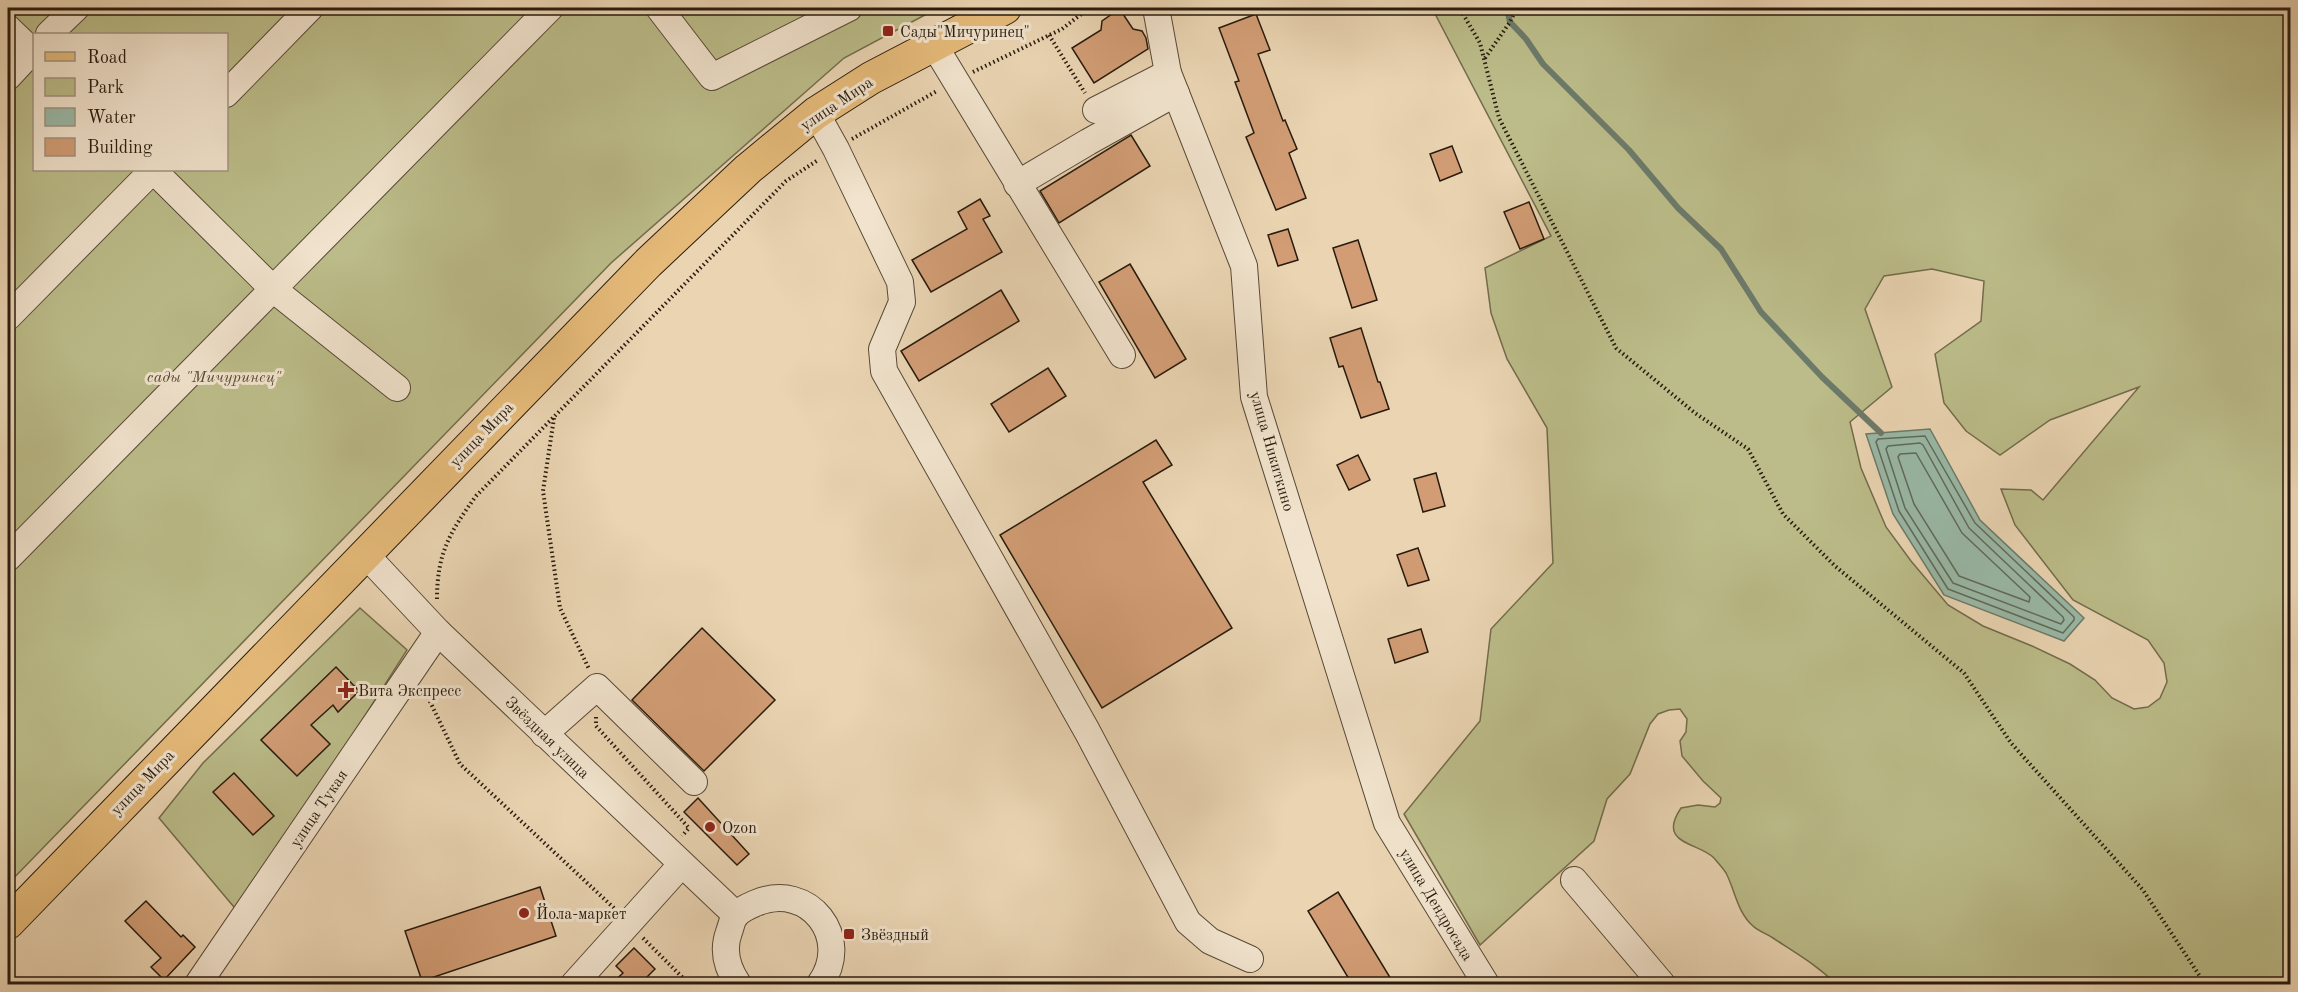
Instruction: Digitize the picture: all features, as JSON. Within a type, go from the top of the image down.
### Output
[{"type":"main road","name":"улица Мира","points":[[8,923],[648,263],[748,169],[816,113],[871,78],[1005,8]]},
{"type":"street","points":[[52,33],[76,8]]},
{"type":"street","points":[[228,92],[310,8]]},
{"type":"street","points":[[8,558],[550,8]]},
{"type":"street","points":[[659,8],[712,78],[849,8]]},
{"type":"street","name":"улица Никиткино","points":[[1156,8],[1172,83],[1244,266],[1254,397],[1387,823]]},
{"type":"street","points":[[8,28],[33,44]]},
{"type":"street","points":[[934,45],[1122,355]]},
{"type":"street","points":[[8,77],[33,52]]},
{"type":"street","points":[[1096,110],[1172,83]]},
{"type":"street","points":[[1017,184],[1088,142],[1172,83]]},
{"type":"street","points":[[816,113],[836,149],[900,282],[902,302],[882,350],[884,371],[1087,731],[1188,922],[1210,941],[1250,959]]},
{"type":"street","points":[[8,317],[152,171]]},
{"type":"street","points":[[154,171],[273,289],[398,388]]},
{"type":"street","name":"Звёздная улица","points":[[365,555],[438,632],[735,915]]},
{"type":"street","name":"улица Тукая","points":[[198,984],[438,632]]},
{"type":"street","points":[[544,734],[597,687],[694,782]]},
{"type":"street","name":"улица Дендросада","points":[[1387,823],[1486,984]]},
{"type":"street","points":[[574,984],[681,865]]},
{"type":"street","points":[[1574,880],[1662,984]]},
{"type":"street","points":[[738,984],[727,964],[725,952],[735,915],[756,903],[779,897],[795,899],[811,908],[823,920],[831,938],[832,956],[828,970],[820,984]]},
{"type":"path","points":[[438,632],[437,575],[451,531],[476,496],[786,181],[836,149],[955,81],[1062,28],[1089,8]]},
{"type":"path","points":[[1456,8],[1480,43],[1499,118],[1616,348],[1695,413],[1748,449],[1783,514],[1835,566],[1964,673],[2011,743],[2143,890],[2205,984]]},
{"type":"path","points":[[1485,58],[1517,8]]},
{"type":"path","points":[[1049,35],[1096,110]]},
{"type":"path","points":[[554,417],[543,491],[560,609],[576,638],[597,687],[596,726],[689,828]]},
{"type":"path","points":[[414,667],[460,764],[629,923],[689,984]]},
{"type":"green space","name":"сады \"Мичуринец\"","points":[[8,8],[938,8],[844,58],[611,263],[8,884]]},
{"type":"green space","points":[[1432,8],[2290,8],[2290,984],[1836,984],[1806,960],[1753,926],[1743,914],[1726,873],[1714,858],[1676,836],[1675,820],[1681,808],[1698,805],[1715,807],[1720,803],[1721,798],[1682,756],[1680,741],[1686,732],[1687,719],[1680,709],[1658,714],[1650,724],[1630,774],[1607,799],[1594,841],[1480,945],[1404,814],[1480,721],[1491,629],[1553,563],[1547,428],[1507,359],[1491,313],[1485,268],[1551,236]],"holes":[[[1932,269],[1984,281],[1981,321],[1935,354],[1944,403],[1966,431],[2000,455],[2050,420],[2139,387],[2043,500],[2031,490],[2001,489],[2015,525],[2073,600],[2148,640],[2164,663],[2167,682],[2160,698],[2148,707],[2134,709],[2112,698],[2095,680],[2070,664],[1983,626],[1948,605],[1886,527],[1861,468],[1850,422],[1892,387],[1865,309],[1884,276]]]},
{"type":"green space","points":[[360,608],[407,650],[239,913],[159,818],[203,763]]},
{"type":"water","points":[[1930,429],[1980,520],[2084,618],[2064,641],[1944,595],[1893,514],[1866,434]]},
{"type":"building","points":[[1115,12],[1123,14],[1133,29],[1142,31],[1148,49],[1094,83],[1072,48],[1101,30],[1102,21]]},
{"type":"building","points":[[1256,14],[1270,50],[1258,54],[1283,121],[1285,120],[1297,149],[1289,153],[1306,198],[1276,210],[1246,137],[1254,133],[1235,82],[1239,81],[1219,28]]},
{"type":"building","points":[[1131,135],[1150,166],[1059,223],[1040,191]]},
{"type":"building","points":[[1452,146],[1462,172],[1440,181],[1430,154]]},
{"type":"building","points":[[980,199],[990,216],[983,219],[1002,252],[931,292],[912,260],[967,229],[958,212]]},
{"type":"building","points":[[1529,202],[1544,239],[1520,249],[1504,212]]},
{"type":"building","points":[[1288,229],[1298,260],[1278,266],[1268,235]]},
{"type":"building","points":[[1358,240],[1377,300],[1352,308],[1333,248]]},
{"type":"building","points":[[1130,264],[1186,359],[1155,378],[1099,282]]},
{"type":"building","points":[[1001,290],[1019,321],[919,381],[901,351]]},
{"type":"building","points":[[1361,328],[1389,409],[1361,418],[1343,366],[1339,367],[1330,338]]},
{"type":"building","points":[[1048,368],[1066,396],[1009,432],[991,404]]},
{"type":"building","points":[[1156,440],[1172,465],[1143,482],[1232,628],[1102,708],[1000,535]]},
{"type":"building","points":[[1358,455],[1370,480],[1349,490],[1337,465]]},
{"type":"building","points":[[1436,473],[1445,506],[1423,512],[1414,479]]},
{"type":"building","points":[[1418,548],[1429,580],[1408,586],[1397,555]]},
{"type":"building","points":[[702,628],[775,700],[704,771],[632,700]]},
{"type":"building","points":[[1421,629],[1428,652],[1395,663],[1388,639]]},
{"type":"building","points":[[336,667],[359,691],[338,712],[333,705],[311,725],[330,744],[297,776],[261,740]]},
{"type":"building","points":[[234,773],[274,816],[253,835],[213,792]]},
{"type":"building","points":[[698,798],[749,854],[737,865],[684,812]]},
{"type":"building","points":[[540,887],[556,936],[422,981],[405,931]]},
{"type":"building","points":[[1338,892],[1394,984],[1352,984],[1308,911]]},
{"type":"building","points":[[146,901],[181,937],[183,935],[195,947],[164,980],[151,967],[161,958],[125,921]]},
{"type":"building","points":[[634,948],[655,969],[640,984],[611,984],[623,973],[616,966]]},
{"type":"waterway","points":[[1507,8],[1510,22],[1526,39],[1543,64],[1629,150],[1678,208],[1721,249],[1761,312],[1822,377],[1881,433]]},
{"type":"place","name":"Сады\"Мичуринец\"","points":[[888,31]]},
{"type":"place","name":"Вита Экспресс","points":[[346,690]]},
{"type":"place","name":"Ozon","points":[[710,827]]},
{"type":"place","name":"Йола-маркет","points":[[524,913]]},
{"type":"place","name":"Звёздный","points":[[849,934]]}]
